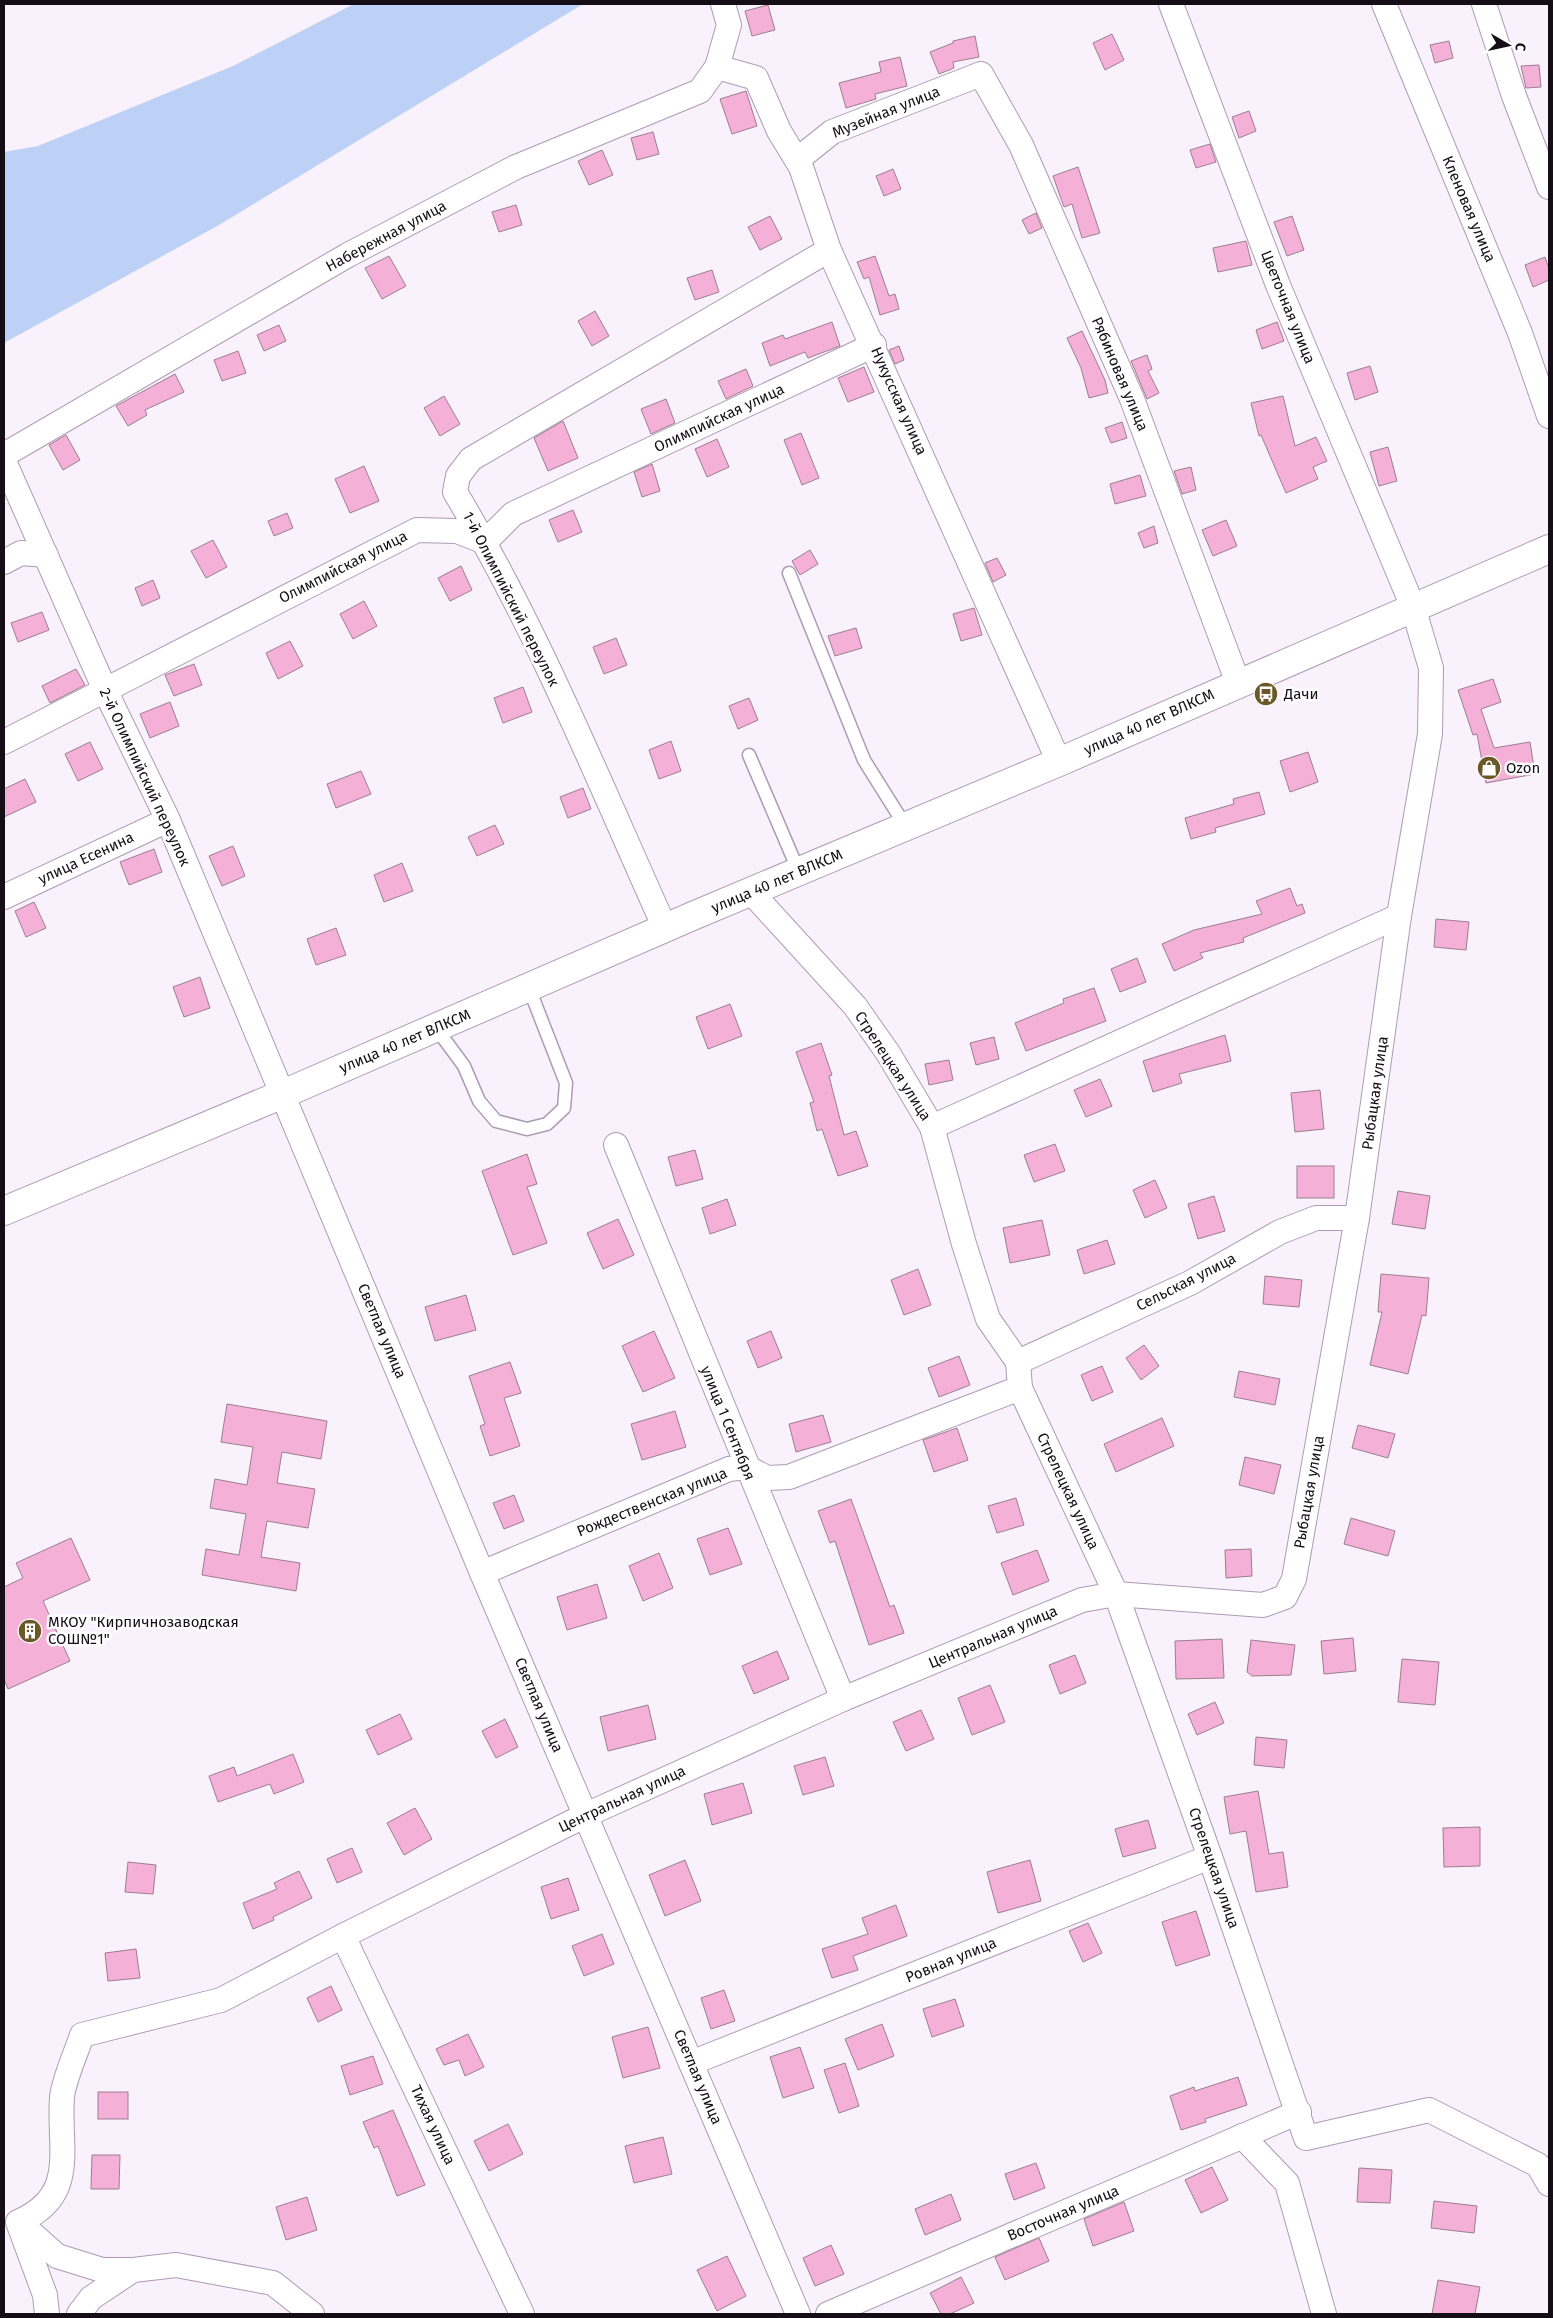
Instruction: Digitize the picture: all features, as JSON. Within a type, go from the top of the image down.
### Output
[{"type":"street","name":"Набережная улица","points":[[4,455],[348,255],[498,176],[700,91],[717,67],[729,25],[723,4]]},
{"type":"street","name":"Цветочная улица","points":[[1171,4],[1278,285],[1413,607]]},
{"type":"street","name":"Кленовая улица","points":[[1384,4],[1520,333],[1549,416]]},
{"type":"street","points":[[1484,4],[1514,96],[1549,187]]},
{"type":"street","name":"Нукусская улица","points":[[717,67],[756,78],[779,131],[797,160],[829,250],[874,345],[1059,762]]},
{"type":"street","name":"Музейная улица","points":[[797,160],[832,132],[981,74]]},
{"type":"street","name":"Рябиновая улица","points":[[981,74],[1021,144],[1132,399],[1238,683]]},
{"type":"street","name":"1-й Олимпийский переулок","points":[[665,928],[551,675],[485,542],[455,492],[458,476],[471,459],[829,250]]},
{"type":"street","name":"Олимпийская улица","points":[[4,742],[417,530],[457,531],[485,542],[513,514],[874,345]]},
{"type":"street","name":"2-й Олимпийский переулок","points":[[4,461],[105,690],[168,820],[283,1094]]},
{"type":"street","name":"улица 40 лет ВЛКСМ","points":[[4,1211],[283,1094],[665,928],[1059,762],[1549,549]]},
{"type":"street","points":[[4,562],[21,553],[46,555]]},
{"type":"street","name":"Рыбацкая улица","points":[[1294,1578],[1357,1218],[1399,916],[1430,734],[1431,668],[1413,607]]},
{"type":"street","name":"улица Есенина","points":[[4,897],[168,820]]},
{"type":"street","name":"Стрелецкая улица","points":[[751,892],[854,1006],[888,1053],[932,1127],[964,1244],[988,1319],[1018,1362],[1020,1388],[1116,1594],[1210,1857],[1299,2112],[1306,2138],[1428,2110],[1538,2165],[1549,2184]]},
{"type":"street","points":[[932,1127],[1399,916]]},
{"type":"street","name":"Светлая улица","points":[[283,1094],[482,1572],[798,2314]]},
{"type":"street","name":"улица 1 Сентября","points":[[616,1145],[842,1699]]},
{"type":"street","name":"Сельская улица","points":[[1018,1362],[1190,1283],[1280,1232],[1316,1218],[1357,1218]]},
{"type":"street","name":"Рождественская улица","points":[[482,1572],[729,1469],[746,1467],[767,1478],[789,1476],[1020,1388]]},
{"type":"street","name":"Центральная улица","points":[[11,2220],[34,2215],[58,2189],[62,2163],[62,2095],[82,2035],[221,2000],[343,1936],[586,1815],[842,1699],[1082,1600],[1116,1594],[1263,1605],[1285,1597],[1294,1578]]},
{"type":"street","name":"Ровная улица","points":[[691,2063],[1210,1857]]},
{"type":"street","name":"Тихая улица","points":[[343,1936],[522,2314]]},
{"type":"street","name":"Восточная улица","points":[[828,2314],[1299,2112]]},
{"type":"street","points":[[1242,2136],[1287,2183],[1324,2314]]},
{"type":"street","points":[[11,2220],[57,2256],[102,2270],[133,2270],[176,2265],[273,2283],[312,2314]]},
{"type":"street","points":[[11,2220],[45,2295],[47,2314]]},
{"type":"street","points":[[79,2314],[91,2298],[133,2270]]},
{"type":"lane","points":[[788,573],[864,760],[906,827]]},
{"type":"lane","points":[[749,755],[799,872]]},
{"type":"lane","points":[[436,1028],[464,1066],[479,1101],[496,1121],[527,1129],[547,1124],[564,1108],[566,1083],[529,988]]},
{"type":"water","points":[[354,4],[583,4],[219,225],[4,343],[4,152],[38,146],[233,66]]},
{"type":"building","points":[[768,5],[775,30],[752,36],[745,11]]},
{"type":"building","points":[[1112,34],[1124,60],[1105,70],[1093,43]]},
{"type":"building","points":[[975,36],[979,57],[953,62],[954,68],[939,74],[930,52],[953,43],[953,41]]},
{"type":"building","points":[[1449,41],[1453,58],[1435,63],[1430,45]]},
{"type":"building","points":[[900,57],[907,86],[875,94],[876,99],[846,108],[839,83],[881,72],[879,62]]},
{"type":"building","points":[[1539,65],[1541,87],[1526,88],[1521,66]]},
{"type":"building","points":[[746,91],[757,126],[732,134],[720,99]]},
{"type":"building","points":[[1249,111],[1256,131],[1239,138],[1232,117]]},
{"type":"building","points":[[653,132],[659,154],[637,160],[631,138]]},
{"type":"building","points":[[1210,144],[1216,162],[1196,168],[1190,150]]},
{"type":"building","points":[[602,150],[613,175],[589,185],[578,161]]},
{"type":"building","points":[[1078,167],[1100,233],[1082,238],[1072,204],[1064,207],[1053,176]]},
{"type":"building","points":[[893,169],[901,189],[884,196],[876,176]]},
{"type":"building","points":[[516,205],[522,225],[499,232],[492,212]]},
{"type":"building","points":[[1036,213],[1042,228],[1029,234],[1022,220]]},
{"type":"building","points":[[770,216],[782,239],[760,250],[748,227]]},
{"type":"building","points":[[1292,216],[1304,250],[1287,256],[1274,222]]},
{"type":"building","points":[[1246,241],[1252,265],[1218,272],[1213,248]]},
{"type":"building","points":[[389,256],[406,286],[382,299],[365,268]]},
{"type":"building","points":[[875,256],[889,296],[895,294],[899,309],[880,315],[869,277],[864,279],[857,262]]},
{"type":"building","points":[[1545,257],[1549,269],[1549,280],[1533,287],[1525,265]]},
{"type":"building","points":[[712,270],[719,292],[695,300],[687,278]]},
{"type":"building","points":[[595,311],[609,336],[592,346],[578,321]]},
{"type":"building","points":[[832,322],[840,346],[808,358],[805,352],[770,366],[762,343],[783,335],[785,339]]},
{"type":"building","points":[[1277,322],[1284,341],[1262,349],[1256,330]]},
{"type":"building","points":[[279,325],[286,341],[264,351],[257,335]]},
{"type":"building","points":[[1082,331],[1105,380],[1108,393],[1089,398],[1081,368],[1067,338]]},
{"type":"building","points":[[899,346],[904,360],[895,364],[889,350]]},
{"type":"building","points":[[238,351],[246,373],[222,381],[214,360]]},
{"type":"building","points":[[1147,355],[1152,369],[1148,371],[1159,393],[1147,399],[1131,361]]},
{"type":"building","points":[[1370,366],[1378,392],[1355,400],[1347,373]]},
{"type":"building","points":[[864,367],[874,392],[848,402],[838,378]]},
{"type":"building","points":[[746,369],[753,386],[726,399],[718,381]]},
{"type":"building","points":[[175,374],[184,392],[145,410],[147,415],[128,426],[116,406]]},
{"type":"building","points":[[444,396],[460,424],[440,436],[424,408]]},
{"type":"building","points":[[1283,396],[1295,446],[1316,437],[1327,461],[1313,467],[1318,479],[1286,493],[1261,435],[1259,436],[1251,403]]},
{"type":"building","points":[[666,399],[675,423],[651,434],[641,409]]},
{"type":"building","points":[[563,421],[578,458],[548,471],[534,438]]},
{"type":"building","points":[[1122,422],[1127,438],[1111,443],[1105,428]]},
{"type":"building","points":[[801,433],[819,478],[802,485],[784,440]]},
{"type":"building","points":[[66,435],[80,460],[63,470],[49,445]]},
{"type":"building","points":[[717,439],[729,467],[707,477],[695,449]]},
{"type":"building","points":[[1388,447],[1397,481],[1379,486],[1370,452]]},
{"type":"building","points":[[652,464],[660,491],[642,497],[634,472]]},
{"type":"building","points":[[364,466],[379,501],[350,513],[335,479]]},
{"type":"building","points":[[1191,467],[1196,490],[1182,494],[1174,471]]},
{"type":"building","points":[[1140,475],[1146,496],[1115,504],[1110,484]]},
{"type":"building","points":[[573,510],[582,532],[558,542],[549,520]]},
{"type":"building","points":[[287,513],[293,528],[274,536],[268,521]]},
{"type":"building","points":[[1226,520],[1237,546],[1213,556],[1202,530]]},
{"type":"building","points":[[1154,526],[1158,543],[1144,548],[1138,533]]},
{"type":"building","points":[[213,540],[227,567],[206,578],[191,551]]},
{"type":"building","points":[[810,550],[818,564],[800,575],[792,561]]},
{"type":"building","points":[[997,558],[1006,575],[993,582],[985,563]]},
{"type":"building","points":[[461,566],[472,590],[450,601],[438,578]]},
{"type":"building","points":[[153,580],[160,598],[142,606],[135,588]]},
{"type":"building","points":[[364,601],[377,626],[353,639],[340,614]]},
{"type":"building","points":[[974,608],[982,635],[961,641],[953,614]]},
{"type":"building","points":[[42,612],[49,630],[18,642],[11,623]]},
{"type":"building","points":[[856,628],[862,648],[835,656],[828,636]]},
{"type":"building","points":[[616,638],[627,665],[604,674],[593,647]]},
{"type":"building","points":[[290,641],[303,666],[278,679],[266,653]]},
{"type":"building","points":[[194,664],[202,685],[174,696],[165,675]]},
{"type":"building","points":[[76,669],[85,685],[50,703],[42,686]]},
{"type":"building","points":[[1493,679],[1501,702],[1481,709],[1494,748],[1530,742],[1535,774],[1486,783],[1477,734],[1473,735],[1458,690]]},
{"type":"building","points":[[523,687],[532,712],[503,723],[494,698]]},
{"type":"building","points":[[749,698],[758,720],[738,729],[729,706]]},
{"type":"building","points":[[170,702],[179,726],[150,738],[140,714]]},
{"type":"building","points":[[671,741],[681,771],[659,779],[649,750]]},
{"type":"building","points":[[90,742],[103,769],[78,781],[65,754]]},
{"type":"building","points":[[1308,752],[1318,782],[1290,792],[1280,761]]},
{"type":"building","points":[[361,771],[371,794],[336,808],[327,784]]},
{"type":"building","points":[[25,779],[36,802],[4,817],[4,789]]},
{"type":"building","points":[[583,788],[591,809],[568,818],[560,797]]},
{"type":"building","points":[[1259,792],[1265,814],[1215,828],[1216,832],[1191,839],[1185,818],[1234,804],[1233,799]]},
{"type":"building","points":[[495,825],[504,844],[477,856],[468,837]]},
{"type":"building","points":[[233,846],[245,876],[222,886],[209,856]]},
{"type":"building","points":[[154,849],[162,872],[129,885],[120,862]]},
{"type":"building","points":[[402,863],[413,891],[384,902],[374,875]]},
{"type":"building","points":[[1290,888],[1297,906],[1302,904],[1305,913],[1243,938],[1244,942],[1200,953],[1203,958],[1174,971],[1162,944],[1194,930],[1262,914],[1256,901]]},
{"type":"building","points":[[34,902],[46,928],[26,937],[15,911]]},
{"type":"building","points":[[1436,919],[1469,922],[1466,950],[1434,947]]},
{"type":"building","points":[[336,928],[346,955],[316,965],[307,939]]},
{"type":"building","points":[[1137,958],[1146,982],[1120,992],[1111,969]]},
{"type":"building","points":[[200,977],[210,1008],[184,1017],[173,987]]},
{"type":"building","points":[[1094,988],[1106,1021],[1026,1051],[1015,1023],[1064,1003],[1063,999]]},
{"type":"building","points":[[730,1004],[742,1036],[708,1049],[696,1017]]},
{"type":"building","points":[[1225,1035],[1231,1061],[1179,1074],[1182,1083],[1153,1092],[1143,1061]]},
{"type":"building","points":[[994,1037],[999,1059],[976,1065],[970,1043]]},
{"type":"building","points":[[821,1043],[832,1075],[829,1076],[844,1135],[856,1131],[868,1166],[838,1176],[822,1129],[817,1131],[810,1103],[814,1102],[796,1052]]},
{"type":"building","points":[[949,1060],[953,1080],[929,1085],[925,1064]]},
{"type":"building","points":[[1100,1079],[1112,1106],[1086,1117],[1074,1090]]},
{"type":"building","points":[[1320,1090],[1324,1129],[1295,1132],[1291,1093]]},
{"type":"building","points":[[1055,1144],[1065,1171],[1034,1182],[1024,1155]]},
{"type":"building","points":[[695,1150],[703,1179],[676,1186],[668,1157]]},
{"type":"building","points":[[527,1154],[537,1184],[527,1187],[547,1243],[513,1255],[482,1171]]},
{"type":"building","points":[[1297,1166],[1334,1166],[1334,1198],[1297,1198]]},
{"type":"building","points":[[1155,1180],[1167,1208],[1145,1218],[1133,1190]]},
{"type":"building","points":[[1398,1191],[1430,1196],[1425,1229],[1392,1224]]},
{"type":"building","points":[[1214,1196],[1225,1231],[1198,1239],[1188,1204]]},
{"type":"building","points":[[727,1199],[736,1225],[710,1234],[702,1208]]},
{"type":"building","points":[[618,1219],[634,1255],[603,1269],[587,1233]]},
{"type":"building","points":[[1042,1220],[1050,1255],[1010,1263],[1003,1228]]},
{"type":"building","points":[[1107,1240],[1115,1264],[1084,1274],[1077,1250]]},
{"type":"building","points":[[918,1269],[931,1305],[904,1315],[891,1280]]},
{"type":"building","points":[[1381,1274],[1429,1278],[1426,1316],[1422,1315],[1408,1374],[1370,1365],[1382,1312],[1378,1312]]},
{"type":"building","points":[[1265,1276],[1302,1280],[1299,1307],[1263,1304]]},
{"type":"building","points":[[466,1295],[476,1330],[435,1341],[425,1307]]},
{"type":"building","points":[[654,1331],[675,1378],[643,1392],[622,1346]]},
{"type":"building","points":[[771,1331],[782,1358],[758,1368],[747,1341]]},
{"type":"building","points":[[1144,1345],[1159,1366],[1141,1380],[1126,1358]]},
{"type":"building","points":[[959,1356],[970,1385],[939,1397],[928,1368]]},
{"type":"building","points":[[510,1362],[521,1393],[504,1398],[520,1446],[490,1456],[480,1426],[485,1424],[469,1376]]},
{"type":"building","points":[[1102,1366],[1113,1392],[1092,1401],[1081,1375]]},
{"type":"building","points":[[1239,1371],[1280,1379],[1275,1405],[1234,1397]]},
{"type":"building","points":[[227,1404],[327,1421],[321,1459],[282,1452],[277,1483],[315,1489],[308,1528],[267,1521],[261,1557],[300,1563],[296,1591],[202,1575],[206,1549],[239,1555],[246,1514],[210,1508],[215,1479],[247,1485],[253,1447],[221,1442]]},
{"type":"building","points":[[675,1411],[686,1447],[642,1460],[631,1424]]},
{"type":"building","points":[[823,1415],[831,1442],[796,1452],[789,1424]]},
{"type":"building","points":[[1162,1418],[1174,1446],[1116,1472],[1104,1444]]},
{"type":"building","points":[[1358,1425],[1395,1434],[1388,1458],[1352,1448]]},
{"type":"building","points":[[957,1428],[968,1460],[934,1472],[923,1440]]},
{"type":"building","points":[[1245,1457],[1281,1465],[1274,1494],[1239,1485]]},
{"type":"building","points":[[514,1495],[524,1521],[504,1529],[493,1503]]},
{"type":"building","points":[[1016,1498],[1024,1525],[997,1533],[988,1506]]},
{"type":"building","points":[[851,1499],[890,1607],[894,1605],[904,1633],[869,1645],[835,1541],[830,1543],[818,1511]]},
{"type":"building","points":[[1351,1518],[1395,1531],[1388,1556],[1344,1544]]},
{"type":"building","points":[[728,1528],[742,1564],[710,1575],[697,1539]]},
{"type":"building","name":"МКОУ \"Кирпичнозаводская СОШ№1\"","points":[[71,1538],[90,1580],[43,1601],[70,1661],[8,1689],[4,1679],[4,1587],[23,1578],[16,1563]]},
{"type":"building","points":[[1251,1549],[1252,1576],[1226,1578],[1225,1550]]},
{"type":"building","points":[[1037,1550],[1049,1581],[1013,1595],[1001,1563]]},
{"type":"building","points":[[659,1553],[673,1588],[643,1601],[629,1566]]},
{"type":"building","points":[[597,1584],[607,1618],[567,1630],[557,1597]]},
{"type":"building","points":[[1353,1638],[1356,1671],[1324,1674],[1321,1641]]},
{"type":"building","points":[[1222,1639],[1224,1678],[1176,1679],[1175,1641]]},
{"type":"building","points":[[1251,1640],[1295,1645],[1291,1675],[1252,1676],[1247,1672]]},
{"type":"building","points":[[777,1651],[789,1679],[754,1694],[742,1666]]},
{"type":"building","points":[[1075,1655],[1086,1683],[1060,1694],[1049,1665]]},
{"type":"building","points":[[1402,1659],[1439,1662],[1435,1705],[1398,1702]]},
{"type":"building","points":[[990,1685],[1005,1722],[972,1735],[958,1698]]},
{"type":"building","points":[[1215,1702],[1224,1723],[1197,1735],[1188,1714]]},
{"type":"building","points":[[648,1705],[656,1739],[608,1751],[600,1717]]},
{"type":"building","points":[[921,1710],[934,1739],[906,1751],[893,1722]]},
{"type":"building","points":[[400,1714],[412,1739],[378,1755],[366,1730]]},
{"type":"building","points":[[505,1719],[518,1747],[496,1758],[482,1731]]},
{"type":"building","points":[[1256,1737],[1287,1740],[1284,1768],[1254,1765]]},
{"type":"building","points":[[293,1754],[304,1782],[274,1794],[270,1784],[218,1802],[209,1776],[234,1767],[237,1776]]},
{"type":"building","points":[[825,1757],[834,1786],[803,1795],[794,1766]]},
{"type":"building","points":[[743,1783],[752,1813],[712,1825],[704,1794]]},
{"type":"building","points":[[1258,1791],[1269,1854],[1283,1852],[1288,1887],[1256,1892],[1246,1831],[1230,1834],[1224,1797]]},
{"type":"building","points":[[415,1808],[432,1839],[404,1855],[387,1823]]},
{"type":"building","points":[[1148,1820],[1156,1848],[1123,1857],[1115,1829]]},
{"type":"building","points":[[1480,1827],[1480,1866],[1444,1867],[1443,1828]]},
{"type":"building","points":[[352,1848],[362,1872],[337,1883],[327,1859]]},
{"type":"building","points":[[685,1860],[701,1901],[665,1916],[649,1875]]},
{"type":"building","points":[[1030,1860],[1041,1901],[998,1913],[987,1872]]},
{"type":"building","points":[[128,1862],[156,1865],[153,1894],[125,1892]]},
{"type":"building","points":[[299,1871],[312,1898],[273,1917],[274,1920],[253,1929],[243,1903],[277,1889],[274,1883]]},
{"type":"building","points":[[568,1878],[579,1910],[551,1919],[541,1887]]},
{"type":"building","points":[[896,1905],[907,1936],[853,1956],[858,1970],[832,1978],[822,1949],[868,1934],[862,1918]]},
{"type":"building","points":[[1196,1911],[1210,1955],[1176,1966],[1162,1922]]},
{"type":"building","points":[[1088,1923],[1102,1953],[1083,1962],[1069,1931]]},
{"type":"building","points":[[602,1934],[614,1964],[584,1976],[572,1946]]},
{"type":"building","points":[[136,1949],[140,1978],[108,1981],[105,1953]]},
{"type":"building","points":[[331,1986],[342,2010],[318,2022],[307,1998]]},
{"type":"building","points":[[724,1990],[735,2021],[711,2029],[701,1998]]},
{"type":"building","points":[[955,1999],[964,2026],[932,2037],[923,2009]]},
{"type":"building","points":[[882,2024],[894,2056],[858,2070],[845,2039]]},
{"type":"building","points":[[648,2027],[660,2068],[623,2078],[612,2037]]},
{"type":"building","points":[[468,2034],[484,2067],[465,2076],[459,2060],[444,2065],[436,2049]]},
{"type":"building","points":[[800,2047],[814,2088],[783,2098],[770,2057]]},
{"type":"building","points":[[373,2056],[383,2084],[350,2095],[341,2066]]},
{"type":"building","points":[[845,2063],[859,2106],[839,2113],[824,2070]]},
{"type":"building","points":[[1238,2077],[1247,2105],[1205,2119],[1206,2122],[1181,2130],[1170,2096],[1194,2087],[1195,2091]]},
{"type":"building","points":[[98,2092],[128,2092],[128,2119],[98,2119]]},
{"type":"building","points":[[393,2110],[425,2185],[397,2196],[378,2146],[374,2148],[363,2122]]},
{"type":"building","points":[[508,2124],[523,2154],[489,2171],[474,2141]]},
{"type":"building","points":[[663,2137],[672,2174],[634,2183],[625,2146]]},
{"type":"building","points":[[92,2155],[120,2155],[119,2189],[91,2189]]},
{"type":"building","points":[[1036,2163],[1045,2188],[1014,2200],[1005,2174]]},
{"type":"building","points":[[1212,2167],[1228,2200],[1201,2213],[1185,2180]]},
{"type":"building","points":[[1359,2168],[1392,2170],[1390,2203],[1357,2202]]},
{"type":"building","points":[[951,2194],[961,2220],[925,2235],[915,2209]]},
{"type":"building","points":[[307,2197],[317,2230],[286,2240],[276,2207]]},
{"type":"building","points":[[1434,2201],[1477,2206],[1474,2233],[1431,2228]]},
{"type":"building","points":[[1124,2202],[1134,2231],[1093,2246],[1084,2219]]},
{"type":"building","points":[[1039,2238],[1049,2261],[1005,2280],[995,2257]]},
{"type":"building","points":[[831,2245],[844,2274],[815,2286],[803,2258]]},
{"type":"building","points":[[727,2256],[746,2296],[717,2311],[697,2270]]},
{"type":"building","points":[[961,2277],[974,2303],[950,2314],[941,2314],[930,2293]]},
{"type":"building","points":[[1438,2280],[1480,2287],[1475,2314],[1432,2314]]},
{"type":"place","name":"Дачи","points":[[1266,694]]},
{"type":"place","name":"Ozon","points":[[1489,768]]},
{"type":"place","name":"МКОУ \"Кирпичнозаводская СОШ№1\"","points":[[30,1631]]}]
